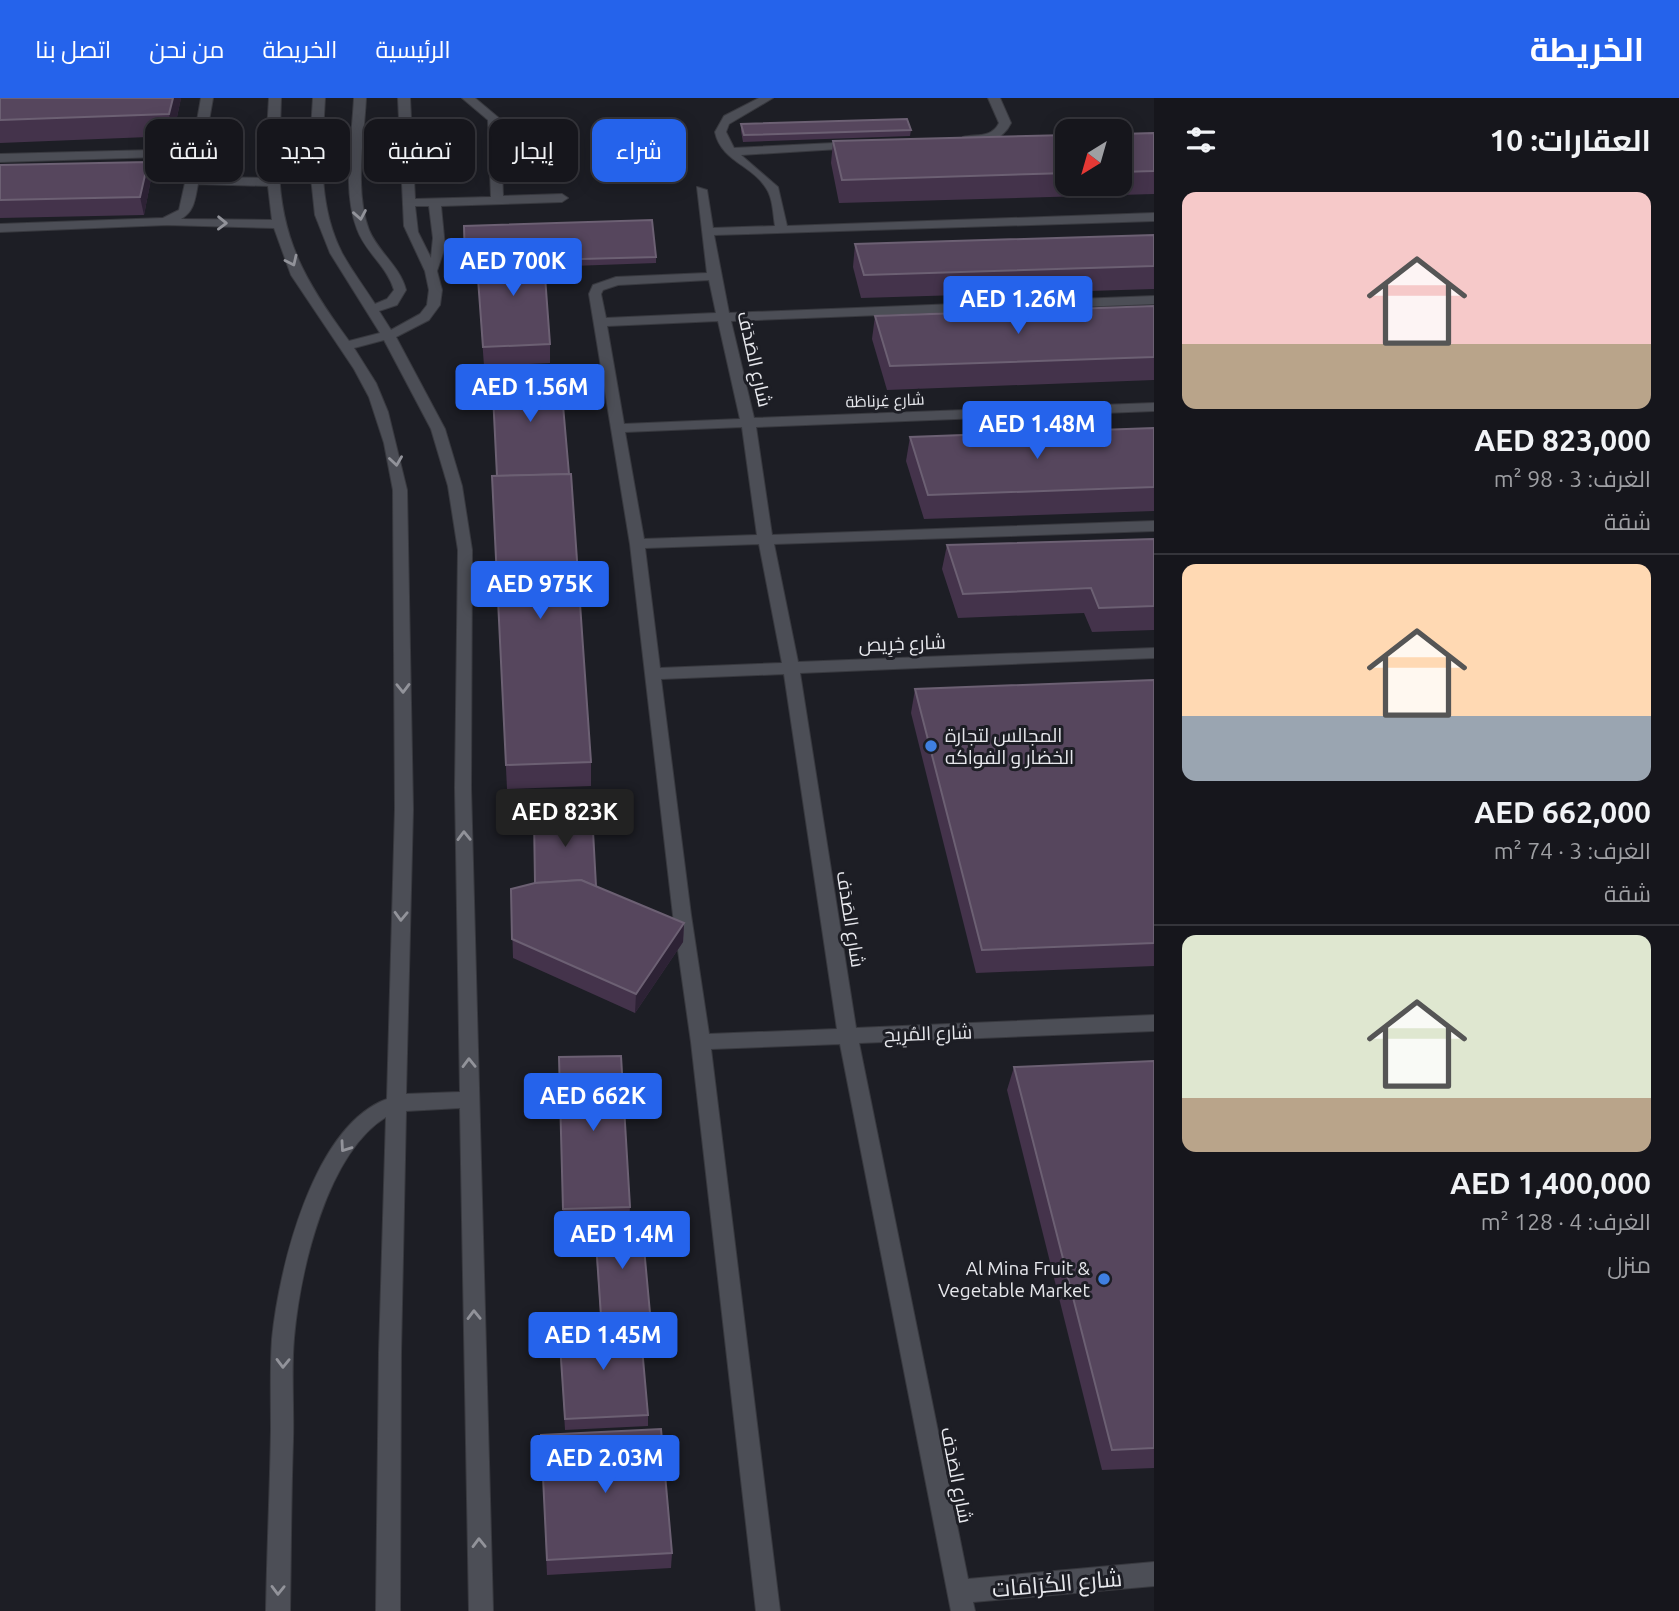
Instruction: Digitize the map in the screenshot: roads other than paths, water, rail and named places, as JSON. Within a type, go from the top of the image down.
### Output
[{"type":"lane","points":[[204,119],[207,98]]},
{"type":"lane","points":[[274,119],[275,98]]},
{"type":"lane","points":[[317,119],[318,98]]},
{"type":"lane","points":[[359,98],[360,219],[369,241],[396,279],[400,290],[392,302],[371,310]]},
{"type":"lane","points":[[344,345],[388,335],[426,318],[434,306],[436,296],[431,271],[412,236],[404,98]]},
{"type":"lane","points":[[468,98],[494,119],[497,200]]},
{"type":"lane","points":[[767,98],[724,124],[721,136],[730,152],[768,182],[776,197],[782,230]]},
{"type":"lane","points":[[952,140],[989,137],[1002,132],[1005,123],[994,98]]},
{"type":"lane","points":[[730,152],[869,145]]},
{"type":"lane","points":[[0,158],[145,154]]},
{"type":"lane","points":[[165,222],[184,212],[193,182]]},
{"type":"lane","points":[[272,182],[278,224],[291,263],[361,369],[393,444],[400,489],[404,809],[390,1353],[388,1611]]},
{"type":"lane","points":[[317,182],[321,215],[336,253],[388,335],[438,429],[455,486],[465,550],[463,788],[481,1611]]},
{"type":"lane","name":"شارع الصَدَف","points":[[701,190],[714,276],[748,423],[765,538],[791,668],[848,1036],[961,1602]]},
{"type":"lane","points":[[410,203],[562,198]]},
{"type":"lane","points":[[431,271],[439,257],[435,202]]},
{"type":"lane","points":[[707,232],[1154,217]]},
{"type":"lane","points":[[0,228],[165,222],[278,224]]},
{"type":"lane","points":[[714,276],[606,283],[598,288],[596,294],[637,544],[702,1042],[768,1611]]},
{"type":"lane","points":[[599,322],[1154,300]]},
{"type":"lane","name":"شارع غِرناطَة","points":[[617,428],[1154,407]]},
{"type":"lane","points":[[637,544],[1154,526]]},
{"type":"lane","name":"شارع خِرِيص","points":[[652,674],[1154,653]]},
{"type":"lane","name":"شارع المُرِيح","points":[[702,1042],[1154,1023]]},
{"type":"lane","points":[[278,1611],[283,1338],[306,1231],[324,1182],[344,1146],[371,1116],[396,1104],[470,1101]]},
{"type":"lane","name":"شارع الكَرَامَات","points":[[961,1602],[1154,1574]]},
{"type":"place","name":"المجالس لتجارة الخضار و الفواكه","points":[[931,746]]},
{"type":"place","name":"Al Mina Fruit & Vegetable Market","points":[[1104,1279]]}]
